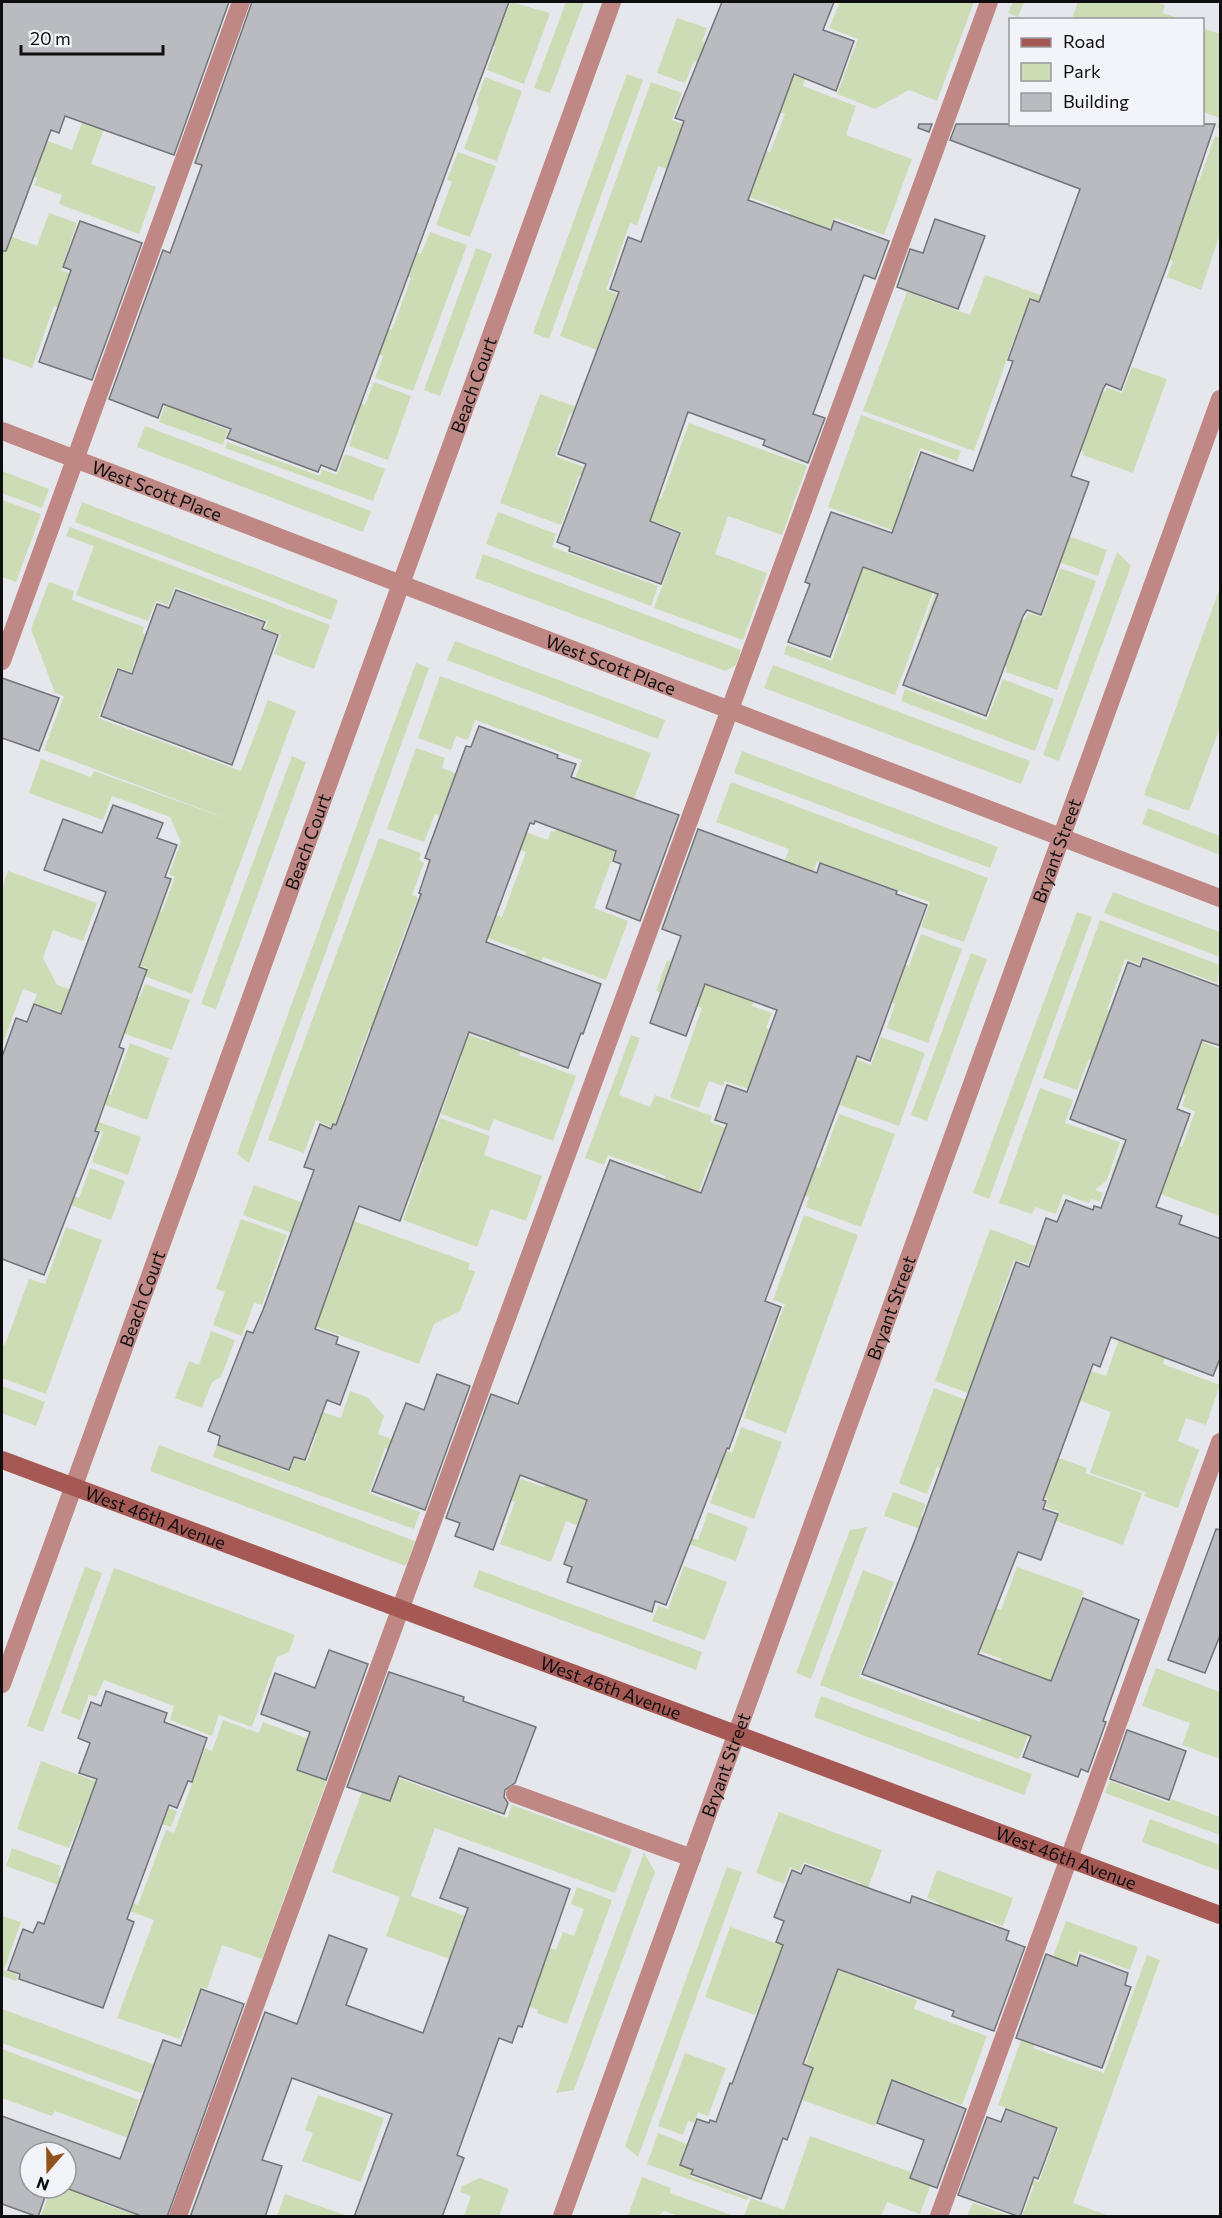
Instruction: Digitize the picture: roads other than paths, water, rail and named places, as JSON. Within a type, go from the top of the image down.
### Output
[{"type":"street","points":[[2,661],[241,2]]},
{"type":"street","name":"Beach Court","points":[[2,1684],[612,2]]},
{"type":"street","points":[[178,2217],[989,2]]},
{"type":"street","name":"Bryant Street","points":[[562,2217],[1221,399]]},
{"type":"street","name":"West Scott Place","points":[[2,430],[1221,898]]},
{"type":"street","points":[[939,2217],[1221,1442]]},
{"type":"street","name":"West 46th Avenue","points":[[2,1460],[1221,1916]]},
{"type":"street","points":[[515,1794],[692,1858]]}]
